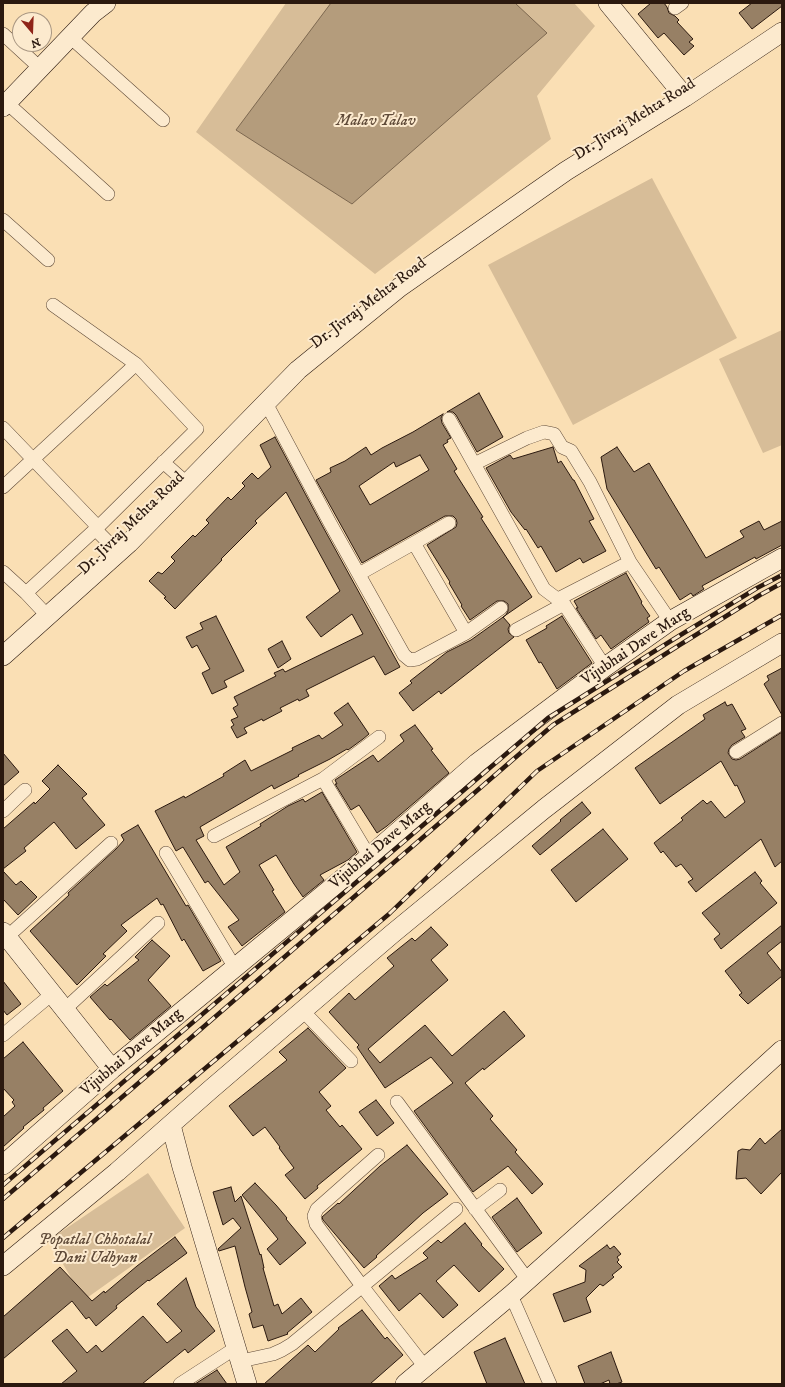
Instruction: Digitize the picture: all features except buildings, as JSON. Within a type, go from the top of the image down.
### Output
[{"type":"street","points":[[106,3],[93,13],[5,105],[108,194]]},
{"type":"street","points":[[3,656],[129,543],[298,370],[400,287],[566,171],[682,94],[608,3]]},
{"type":"street","name":"Dr. Jivraj Mehta Road","points":[[3,644],[135,526],[290,365],[394,282],[560,166],[682,94],[781,33]]},
{"type":"street","points":[[3,34],[40,68]]},
{"type":"street","points":[[70,37],[163,120]]},
{"type":"street","points":[[3,220],[48,260]]},
{"type":"street","points":[[26,593],[97,528],[197,429],[136,364],[53,305]]},
{"type":"street","points":[[3,487],[136,364]]},
{"type":"street","points":[[266,403],[330,523],[404,655],[410,660],[417,659],[466,633],[501,608]]},
{"type":"street","points":[[449,420],[544,589],[561,602],[605,667]]},
{"type":"street","points":[[3,428],[112,546]]},
{"type":"street","points":[[474,464],[527,438],[544,432],[554,434],[562,447],[571,451],[590,482],[630,562],[670,621]]},
{"type":"street","points":[[163,462],[180,478]]},
{"type":"street","points":[[359,574],[449,523]]},
{"type":"street","points":[[414,543],[466,633]]},
{"type":"street","name":"Vijubhai Dave Marg","points":[[3,1165],[112,1069],[370,856],[477,763],[605,667],[670,621],[782,558]]},
{"type":"street","points":[[516,630],[630,562]]},
{"type":"street","points":[[3,572],[41,609]]},
{"type":"street","points":[[3,1266],[117,1172],[392,934],[544,809],[678,705],[782,643]]},
{"type":"street","points":[[736,752],[782,723]]},
{"type":"street","points":[[214,836],[323,779],[379,737]]},
{"type":"street","points":[[323,779],[370,856]]},
{"type":"street","points":[[3,811],[25,790]]},
{"type":"street","points":[[111,843],[5,934],[112,1069]]},
{"type":"street","points":[[166,853],[235,968]]},
{"type":"street","points":[[64,1010],[158,923]]},
{"type":"street","points":[[3,1035],[52,994]]},
{"type":"street","points":[[303,1011],[351,1062]]},
{"type":"street","points":[[405,1384],[511,1295],[782,1050]]},
{"type":"street","points":[[397,1102],[527,1279]]},
{"type":"street","points":[[170,1125],[247,1384]]},
{"type":"street","points":[[378,1155],[317,1209],[314,1216],[316,1224],[425,1367]]},
{"type":"street","points":[[475,1209],[500,1190]]},
{"type":"street","points":[[180,1384],[239,1354],[273,1354],[292,1344],[456,1209]]},
{"type":"street","points":[[511,1295],[550,1384]]},
{"type":"green space","name":"Malav Talav","points":[[286,3],[574,3],[595,26],[537,96],[551,139],[375,274],[196,132]]},
{"type":"green space","points":[[652,178],[737,338],[573,425],[488,265]]},
{"type":"green space","points":[[782,330],[782,445],[763,453],[719,359]]},
{"type":"green space","name":"Popatlal Chhotalal Dani Udhyan","points":[[148,1173],[185,1228],[84,1300],[49,1240]]},
{"type":"shaded area","points":[[331,3],[515,3],[547,33],[352,204],[236,130]]},
{"type":"railway","points":[[3,1185],[548,718],[757,588],[782,575]]},
{"type":"railway","points":[[3,1199],[553,725],[760,595],[782,583]]},
{"type":"railway","points":[[3,1238],[389,914],[537,771],[684,671],[782,615]]}]
